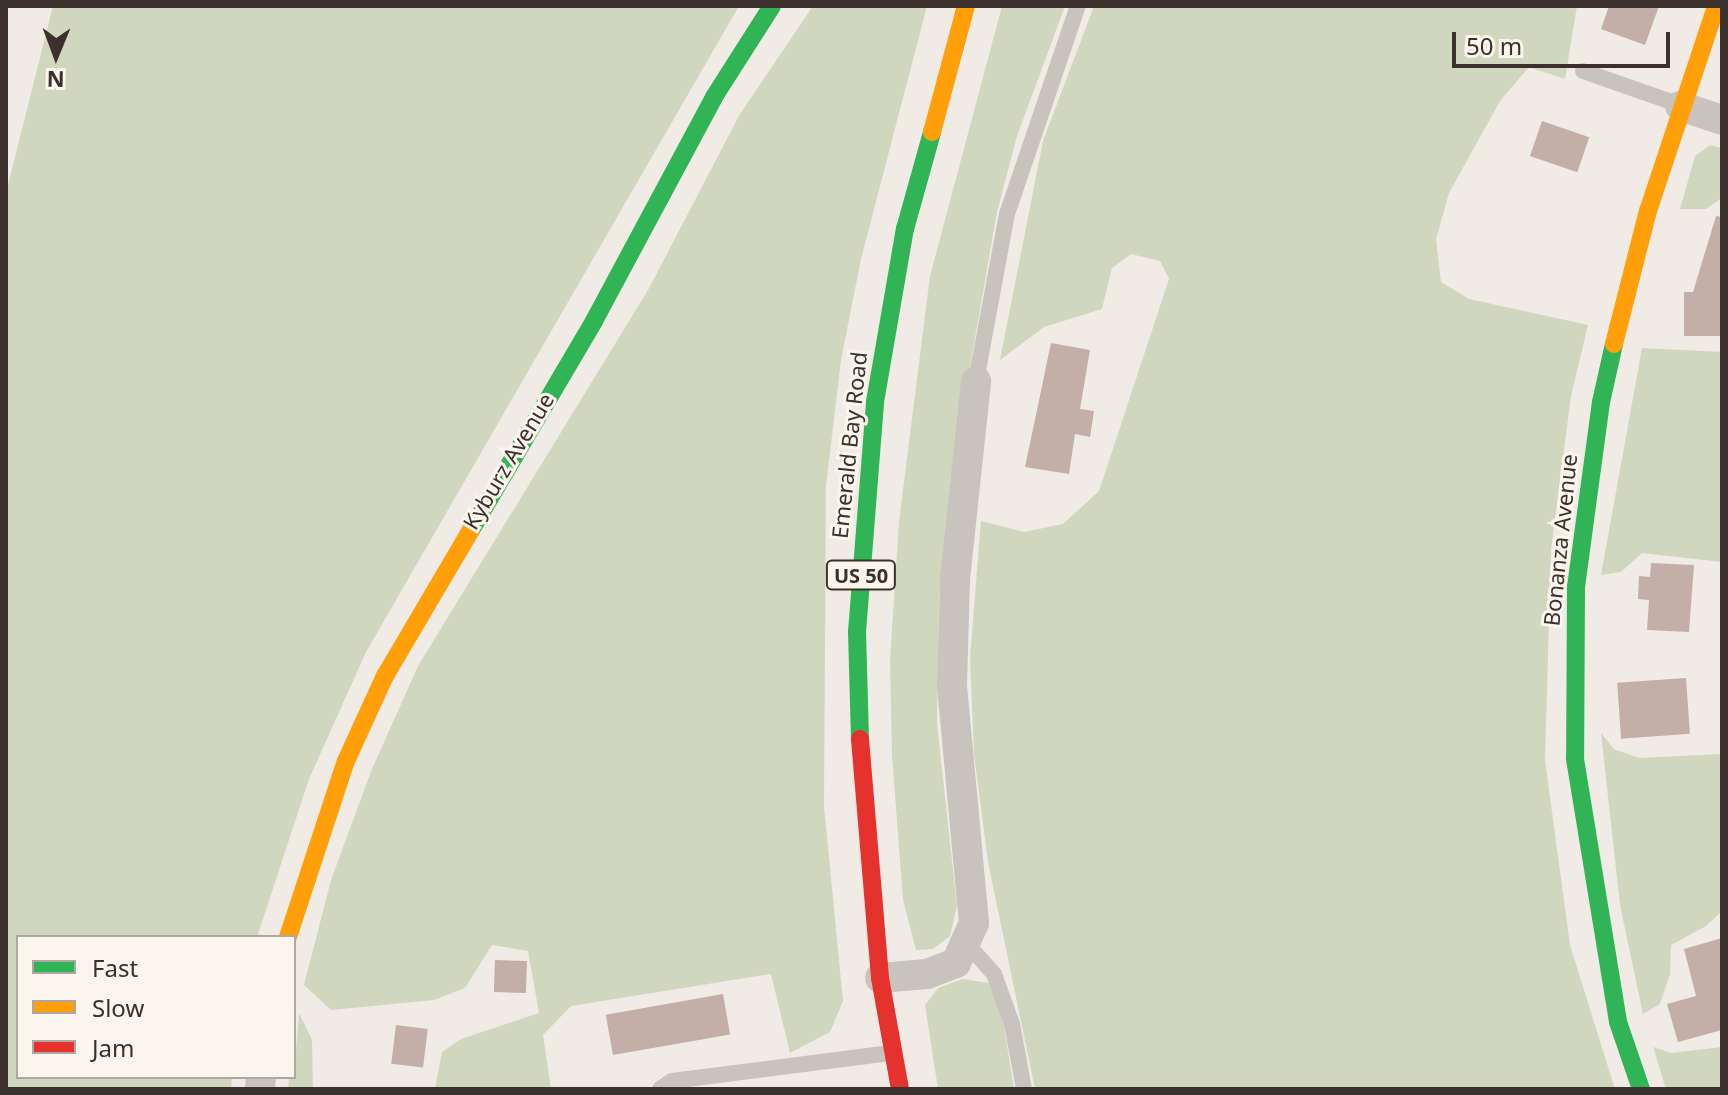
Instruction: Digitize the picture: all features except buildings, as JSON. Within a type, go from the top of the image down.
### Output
[{"type":"main road","name":"Kyburz Avenue","points":[[289,935],[346,761],[385,676],[601,309],[714,97],[772,6]]},
{"type":"main road","name":"Emerald Bay Road","points":[[900,1089],[880,978],[859,720],[865,496],[875,402],[905,229],[966,6]]},
{"type":"main road","name":"Bonanza Avenue","points":[[1641,1089],[1618,1022],[1599,931],[1575,759],[1573,671],[1576,587],[1601,402],[1648,211],[1680,106],[1716,6]]},
{"type":"street","points":[[1680,106],[1722,120]]},
{"type":"street","points":[[880,978],[927,974],[956,963],[968,945],[974,923],[952,686],[955,579],[976,381]]},
{"type":"lane","points":[[976,381],[1007,214],[1078,6]]},
{"type":"lane","points":[[1583,71],[1680,106]]},
{"type":"lane","points":[[968,945],[994,974],[1012,1024],[1024,1089]]},
{"type":"lane","points":[[660,1089],[672,1081],[892,1053]]},
{"type":"green space","points":[[53,6],[739,6],[366,652],[309,779],[258,935],[16,935],[16,1079],[232,1079],[231,1089],[6,1089],[6,193]]},
{"type":"green space","points":[[813,6],[927,6],[861,259],[841,360],[826,486],[824,806],[843,1001],[830,1032],[790,1053],[771,974],[571,1006],[543,1035],[551,1089],[435,1089],[442,1052],[461,1039],[539,1013],[528,951],[492,945],[465,988],[434,1000],[331,1010],[304,985],[331,880],[372,769],[418,666],[648,290],[740,114]]},
{"type":"green space","points":[[1002,6],[1065,6],[1017,136],[997,212],[951,476],[939,597],[937,724],[957,906],[950,936],[933,949],[916,950],[903,900],[892,755],[890,660],[899,522],[930,276]]},
{"type":"green space","points":[[1094,6],[1577,6],[1565,79],[1529,67],[1500,101],[1449,193],[1436,239],[1441,282],[1469,299],[1588,325],[1571,396],[1551,550],[1545,760],[1570,945],[1615,1089],[1035,1089],[988,862],[974,754],[970,657],[981,521],[1024,532],[1063,524],[1099,491],[1169,279],[1160,261],[1131,254],[1112,268],[1102,309],[1044,327],[1000,360],[1043,141]]},
{"type":"green space","points":[[1710,145],[1722,148],[1722,198],[1706,209],[1680,209],[1695,156]]},
{"type":"green space","points":[[1642,348],[1722,352],[1722,562],[1642,553],[1621,572],[1601,575]]},
{"type":"green space","points":[[1601,733],[1614,749],[1639,758],[1722,754],[1722,911],[1706,926],[1671,945],[1670,974],[1660,1004],[1643,1014],[1620,905]]},
{"type":"green space","points":[[963,979],[989,983],[1002,1014],[1014,1089],[938,1089],[925,1005],[938,988]]},
{"type":"green space","points":[[299,1013],[312,1040],[313,1089],[288,1089],[289,1079],[296,1079]]},
{"type":"green space","points":[[1653,1047],[1671,1053],[1722,1047],[1722,1089],[1666,1089]]},
{"type":"traffic: fast","points":[[471,530],[594,321],[714,97],[772,6]]},
{"type":"traffic: fast","points":[[860,739],[857,632],[875,402],[905,229],[932,132]]},
{"type":"traffic: fast","points":[[1614,344],[1601,402],[1576,587],[1575,759],[1618,1022],[1641,1089]]},
{"type":"traffic: slow","points":[[932,132],[966,6]]},
{"type":"traffic: slow","points":[[1614,344],[1648,211],[1716,6]]},
{"type":"traffic: slow","points":[[289,935],[346,761],[385,676],[471,530]]},
{"type":"traffic: jam","points":[[860,739],[880,978],[900,1089]]}]
